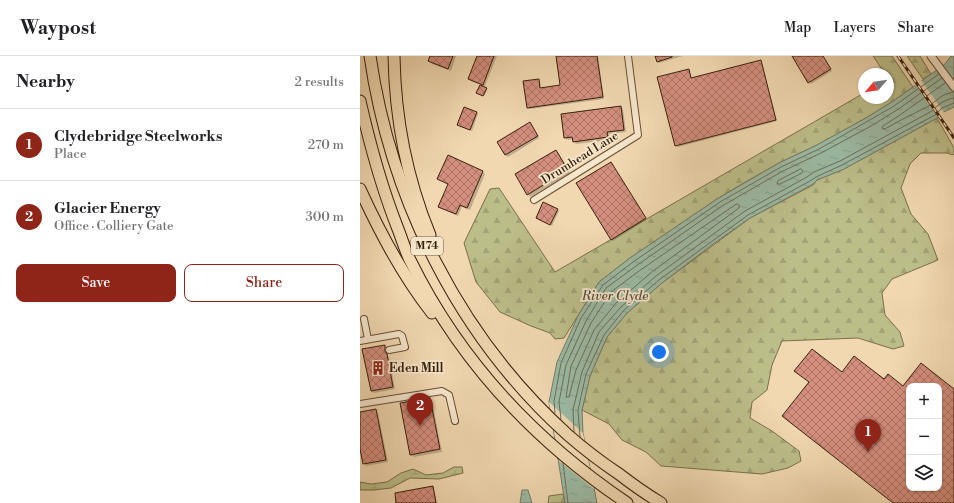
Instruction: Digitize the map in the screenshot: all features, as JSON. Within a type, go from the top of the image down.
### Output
[{"type":"highway","name":"M74","points":[[370,56],[374,84],[393,158],[407,199],[434,262],[459,304],[498,361],[540,408],[569,436],[598,460],[661,503]]},
{"type":"highway","name":"M74","points":[[394,56],[400,128],[407,164],[424,220],[459,304]]},
{"type":"highway","name":"M74","points":[[360,101],[374,159],[385,195],[409,259],[438,312],[468,356]]},
{"type":"highway","name":"M74","points":[[360,189],[377,227],[402,271],[431,311],[506,401],[545,440],[573,464],[627,503]]},
{"type":"street","name":"Drumhead Lane","points":[[534,200],[638,135],[628,56]]},
{"type":"street","points":[[931,56],[954,87]]},
{"type":"street","points":[[364,319],[368,339]]},
{"type":"street","points":[[360,341],[399,334],[402,336],[405,347],[389,350]]},
{"type":"street","points":[[360,404],[442,391],[449,395],[455,422]]},
{"type":"green space","points":[[873,56],[892,56],[913,87],[894,101],[894,68],[881,68]]},
{"type":"green space","points":[[907,56],[920,56],[931,74],[923,79]]},
{"type":"green space","points":[[858,96],[858,104],[889,104],[817,145],[779,163],[742,184],[717,199],[630,258],[599,282],[564,338],[555,339],[550,333],[500,312],[476,282],[464,243],[490,189],[499,188],[555,272]]},
{"type":"green space","points":[[937,118],[954,148],[954,154],[921,153],[910,164],[901,188],[911,214],[928,234],[938,260],[892,279],[882,293],[885,315],[900,332],[904,346],[893,349],[858,338],[782,341],[772,365],[767,390],[752,402],[750,418],[772,431],[799,451],[801,461],[788,468],[762,474],[661,466],[646,452],[622,440],[609,424],[582,410],[590,376],[607,337],[627,313],[662,283],[750,218],[813,185],[817,180],[844,169]]},
{"type":"green space","points":[[454,467],[462,467],[463,473],[439,479],[410,478],[391,488],[360,490],[360,482],[371,484],[387,482],[401,473],[413,469],[426,475],[443,473]]},
{"type":"green space","points":[[563,494],[565,503],[548,503],[549,496]]},
{"type":"water","name":"River Clyde","points":[[951,56],[954,56],[954,107],[944,112],[937,118],[844,169],[817,180],[813,184],[750,218],[662,283],[627,313],[607,337],[590,376],[582,410],[583,433],[597,503],[565,503],[549,402],[557,362],[578,316],[599,282],[630,258],[717,199],[779,163],[817,145],[889,104],[894,104],[894,101],[945,64]]},
{"type":"water","points":[[522,490],[528,490],[532,503],[520,503]]},
{"type":"pier","points":[[921,80],[945,114],[939,119],[915,84]]},
{"type":"pier","points":[[549,402],[583,433],[594,489],[559,461]]},
{"type":"building","points":[[430,56],[453,56],[448,69],[428,61]]},
{"type":"building","points":[[477,56],[494,56],[483,85],[468,79]]},
{"type":"building","points":[[556,56],[597,56],[603,97],[527,108],[523,81],[539,79],[540,88],[560,85]]},
{"type":"building","points":[[655,56],[672,56],[672,57],[657,62]]},
{"type":"building","points":[[792,56],[823,56],[831,69],[808,83]]},
{"type":"building","points":[[761,60],[776,120],[675,146],[657,77],[689,69],[691,78]]},
{"type":"building","points":[[480,85],[487,88],[483,96],[476,93]]},
{"type":"building","points":[[621,106],[624,130],[607,132],[608,137],[573,142],[572,137],[564,138],[561,114]]},
{"type":"building","points":[[464,107],[477,112],[470,130],[457,125]]},
{"type":"building","points":[[530,122],[538,136],[505,155],[497,142]]},
{"type":"building","points":[[556,150],[568,170],[527,195],[515,174]]},
{"type":"building","points":[[448,155],[483,171],[467,208],[460,205],[456,214],[438,207],[448,184],[437,179]]},
{"type":"building","points":[[611,162],[646,218],[611,240],[576,183]]},
{"type":"building","points":[[543,202],[558,209],[550,225],[536,218]]},
{"type":"building","name":"Eden Mill","points":[[385,345],[393,387],[371,391],[362,349]]},
{"type":"building","points":[[812,349],[842,372],[854,356],[884,379],[888,374],[903,386],[921,363],[954,389],[954,503],[893,503],[782,416],[809,382],[794,371]]},
{"type":"building","points":[[430,398],[440,449],[410,455],[400,403]]},
{"type":"building","points":[[376,409],[386,460],[363,464],[360,449],[360,412]]},
{"type":"building","points":[[433,486],[436,503],[396,503],[395,493]]},
{"type":"railway","points":[[898,56],[954,138]]},
{"type":"place","name":"Eden Mill","points":[[378,368]]},
{"type":"place","name":"Glacier Energy","points":[[420,426]]},
{"type":"place","name":"Clydebridge Steelworks","points":[[868,452]]}]
